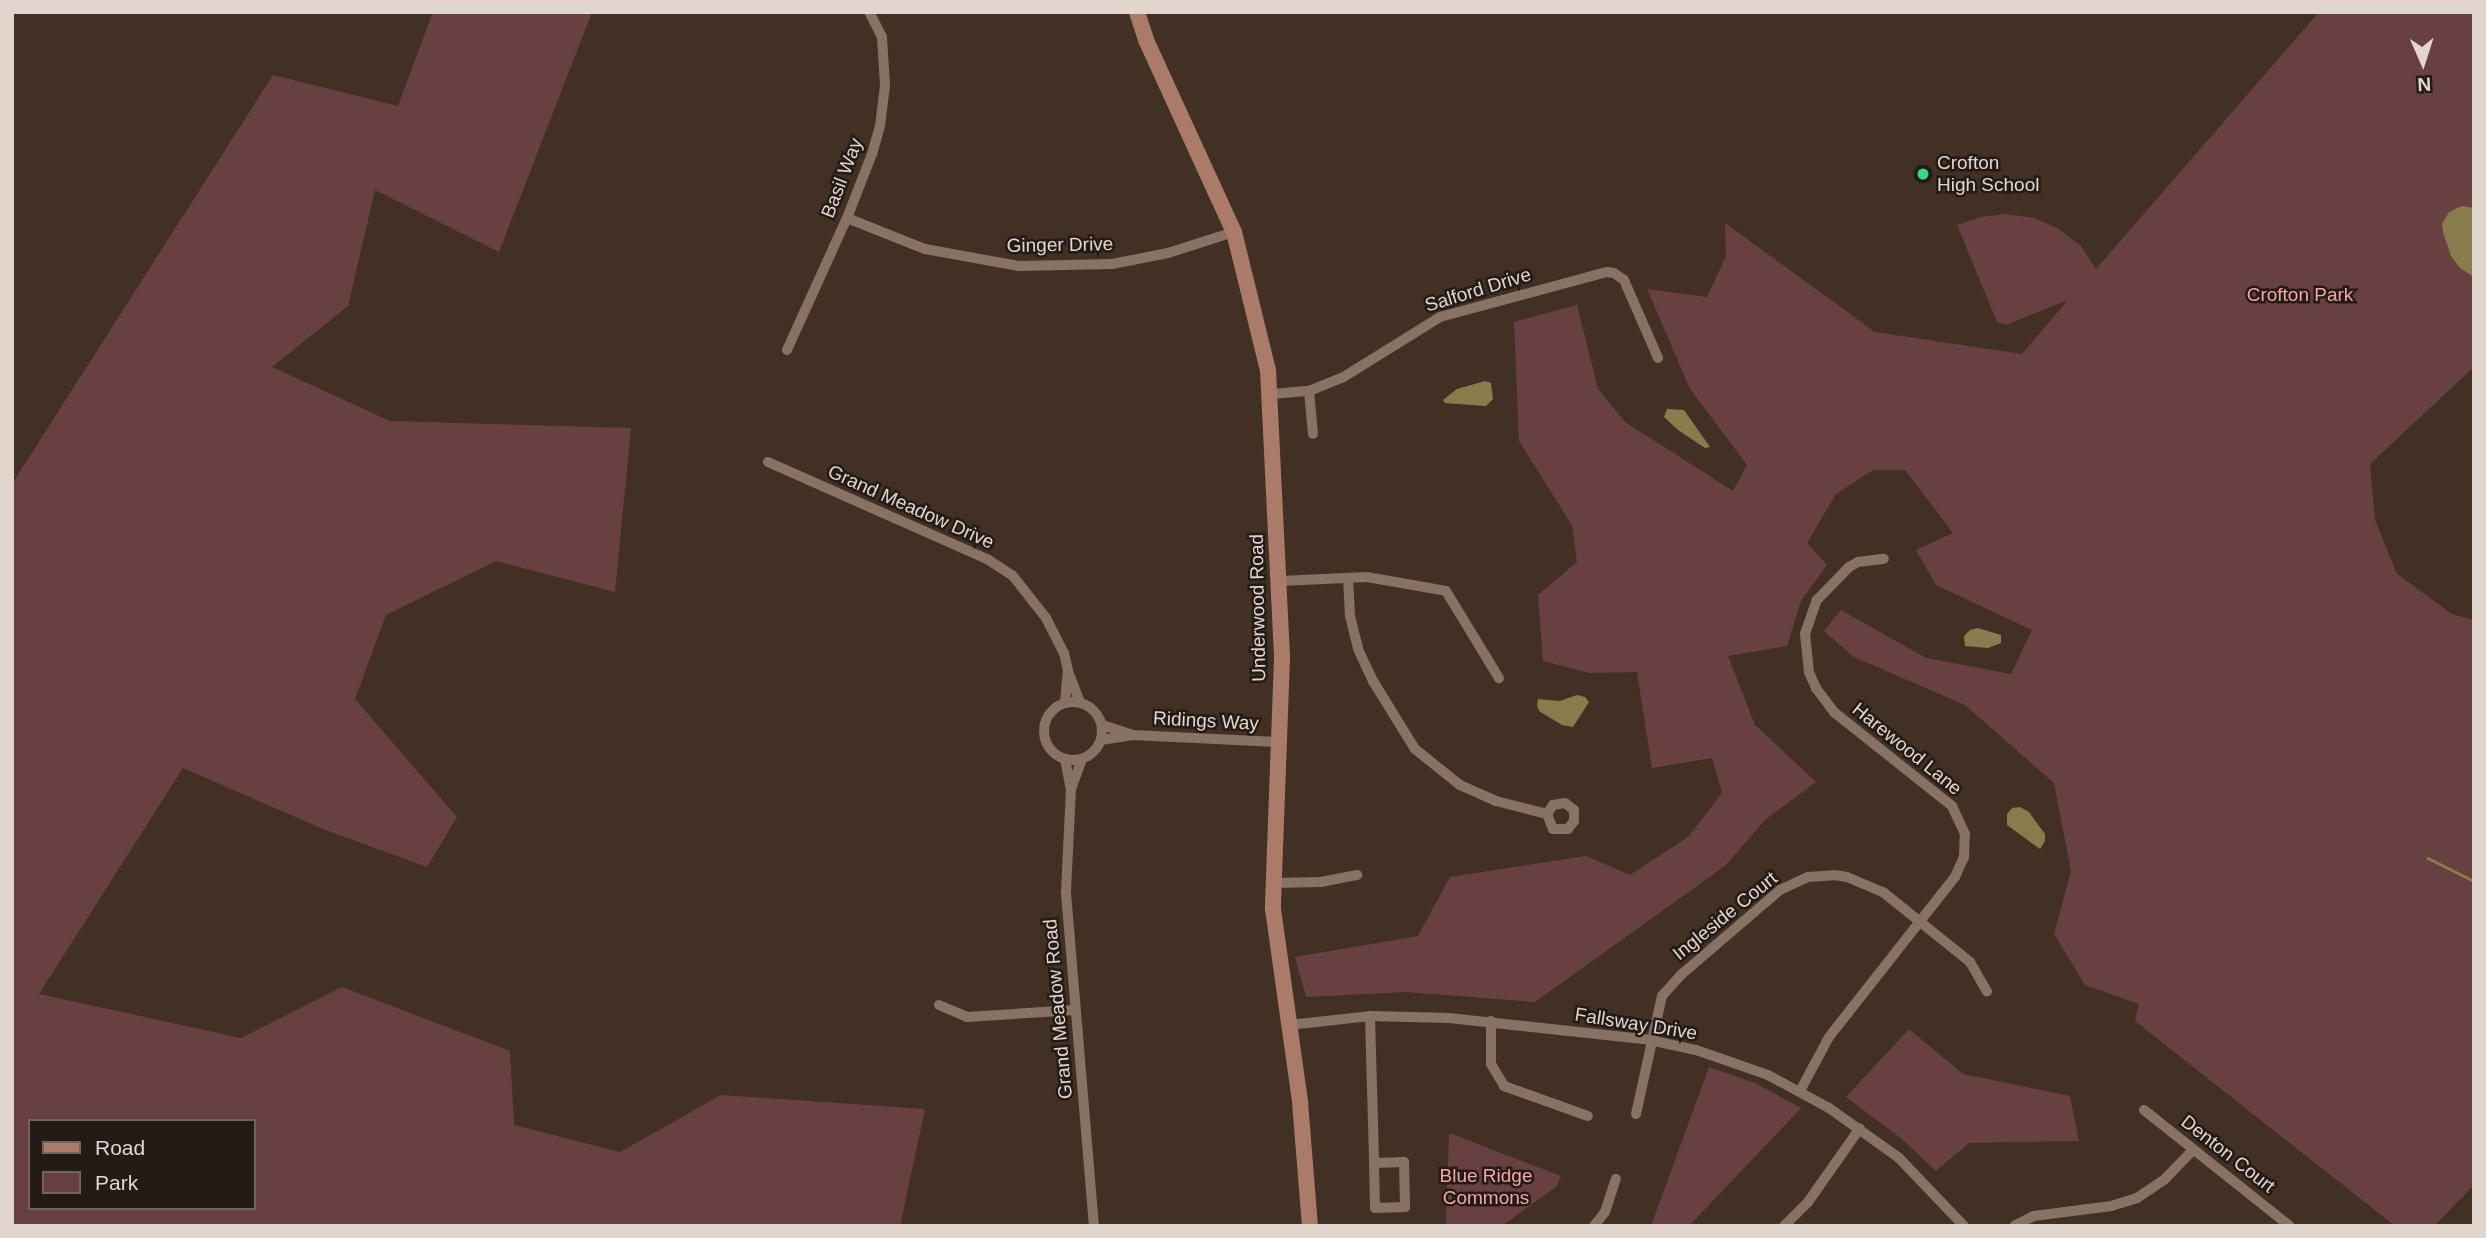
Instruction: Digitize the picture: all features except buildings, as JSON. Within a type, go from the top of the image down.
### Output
[{"type":"street","name":"Basil Way","points":[[788,350],[873,154],[883,104],[882,37],[869,12]]},
{"type":"street","name":"Underwood Road","points":[[1137,12],[1146,40],[1234,232],[1253,299],[1272,394],[1280,581],[1273,883],[1275,942],[1300,1102],[1310,1226]]},
{"type":"street","name":"Ginger Drive","points":[[847,218],[925,249],[1020,266],[1112,264],[1168,253],[1234,232]]},
{"type":"street","name":"Salford Drive","points":[[1272,394],[1309,391],[1342,377],[1440,317],[1607,272],[1624,280],[1658,358]]},
{"type":"street","points":[[1309,391],[1313,434]]},
{"type":"street","name":"Grand Meadow Drive","points":[[768,463],[987,559],[1013,576],[1046,618],[1064,653],[1080,703]]},
{"type":"street","name":"Harewood Lane","points":[[1800,1091],[1829,1037],[1961,866],[1966,846],[1962,825],[1952,806],[1834,712],[1816,688],[1806,659],[1807,622],[1824,590],[1858,562],[1884,558]]},
{"type":"street","points":[[1348,578],[1352,632],[1365,666],[1415,749],[1460,785],[1496,801],[1546,814]]},
{"type":"street","points":[[1280,581],[1377,578],[1446,592],[1499,678]]},
{"type":"street","name":"Grand Meadow Drive","points":[[1065,703],[1068,671]]},
{"type":"street","points":[[1065,703],[1080,703],[1096,712],[1102,725],[1101,740],[1092,753],[1082,759],[1065,759],[1050,750],[1044,735],[1050,713],[1065,703]]},
{"type":"street","name":"Ridings Way","points":[[1102,725],[1133,735]]},
{"type":"street","name":"Ridings Way","points":[[1101,740],[1133,735],[1278,743]]},
{"type":"street","name":"Grand Meadow Road","points":[[1065,759],[1071,789],[1066,892],[1094,1226]]},
{"type":"street","name":"Grand Meadow Road","points":[[1071,789],[1082,759]]},
{"type":"street","points":[[1273,883],[1321,882],[1357,875]]},
{"type":"street","name":"Ingleside Court","points":[[1636,1114],[1659,1004],[1670,986],[1780,890],[1808,877],[1833,875],[1860,881],[1883,892],[1970,962],[1987,991]]},
{"type":"street","points":[[939,1005],[967,1017],[1074,1010]]},
{"type":"street","points":[[1370,1016],[1375,1208],[1405,1207],[1404,1162],[1374,1163]]},
{"type":"street","name":"Fallsway Drive","points":[[1289,1025],[1370,1016],[1491,1021],[1650,1040],[1737,1063],[1800,1091],[1860,1128],[1907,1165],[1964,1226]]},
{"type":"street","points":[[1491,1021],[1491,1064],[1504,1086],[1588,1116]]},
{"type":"street","name":"Denton Court","points":[[2144,1110],[2290,1226]]},
{"type":"street","points":[[1784,1226],[1808,1202],[1860,1128]]},
{"type":"street","points":[[2014,1226],[2034,1216],[2111,1206],[2137,1198],[2164,1180],[2193,1150]]},
{"type":"street","points":[[1594,1226],[1605,1212],[1616,1179]]},
{"type":"green space","points":[[433,12],[592,12],[499,252],[375,190],[348,306],[272,367],[390,421],[631,428],[615,592],[496,561],[386,615],[355,699],[457,817],[427,867],[323,829],[183,768],[39,994],[241,1038],[342,987],[510,1051],[514,1125],[620,1152],[721,1095],[925,1109],[900,1226],[12,1226],[12,484],[273,75],[398,106]]},
{"type":"green space","name":"Crofton Park","points":[[2319,12],[2474,12],[2474,367],[2370,464],[2375,520],[2397,574],[2452,614],[2474,620],[2474,1185],[2434,1226],[2395,1226],[2135,1021],[2139,1004],[2085,985],[2054,934],[2071,871],[2054,783],[1965,705],[1854,657],[1824,631],[1841,610],[1926,658],[2011,674],[2032,630],[1936,585],[1916,550],[1953,533],[1905,470],[1873,470],[1836,494],[1807,543],[1827,565],[1801,601],[1787,646],[1728,656],[1755,725],[1816,782],[1765,820],[1726,865],[1535,1002],[1406,992],[1306,997],[1295,957],[1418,936],[1450,877],[1586,856],[1630,875],[1688,837],[1722,793],[1712,758],[1652,768],[1637,672],[1589,673],[1543,661],[1538,595],[1577,562],[1572,525],[1519,441],[1514,322],[1577,305],[1598,389],[1625,422],[1733,491],[1747,465],[1690,389],[1647,289],[1707,297],[1726,256],[1725,223],[1875,332],[2022,354],[2068,300],[2006,325],[1997,322],[1957,225],[1981,217],[2006,214],[2034,218],[2057,228],[2081,246],[2096,269]]},
{"type":"green space","points":[[1909,1029],[1963,1074],[2070,1096],[2079,1141],[1969,1143],[1936,1171],[1901,1138],[1846,1097]]},
{"type":"green space","points":[[1709,1067],[1755,1083],[1801,1108],[1689,1226],[1651,1226]]},
{"type":"green space","name":"Blue Ridge Commons","points":[[1449,1133],[1561,1176],[1557,1186],[1502,1226],[1446,1226]]},
{"type":"shaded area","points":[[2462,206],[2474,208],[2474,277],[2460,268],[2451,256],[2443,232],[2442,224],[2449,212]]},
{"type":"shaded area","points":[[1485,381],[1491,383],[1493,399],[1486,406],[1445,403],[1443,400],[1457,389]]},
{"type":"shaded area","points":[[1667,409],[1684,410],[1710,447],[1705,448],[1678,430],[1664,417]]},
{"type":"shaded area","points":[[1978,628],[2001,635],[2001,643],[1988,648],[1965,646],[1964,636],[1970,630]]},
{"type":"shaded area","points":[[1577,695],[1585,697],[1589,702],[1573,727],[1562,725],[1539,711],[1537,705],[1538,699],[1560,701]]},
{"type":"shaded area","points":[[2020,807],[2029,812],[2045,834],[2045,841],[2040,849],[2007,825],[2007,814],[2012,808]]},
{"type":"waterway","points":[[2428,858],[2474,881]]},
{"type":"place","name":"Crofton High School","points":[[1923,174]]}]
